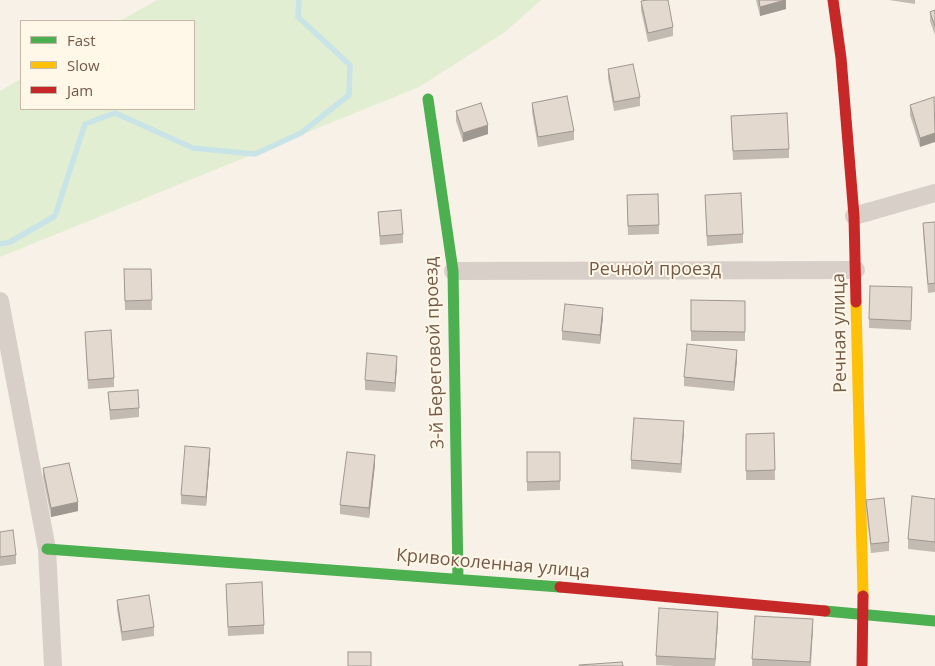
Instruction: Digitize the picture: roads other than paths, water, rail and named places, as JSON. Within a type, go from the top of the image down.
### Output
[{"type":"street","name":"Речная улица","points":[[833,0],[841,58],[854,216],[863,615],[862,666]]},
{"type":"street","name":"3-й Береговой проезд","points":[[428,99],[453,271],[458,579]]},
{"type":"street","points":[[854,216],[935,193]]},
{"type":"street","name":"Речной проезд","points":[[453,271],[856,270]]},
{"type":"street","points":[[0,300],[47,549],[53,666]]},
{"type":"street","name":"Кривоколенная улица","points":[[47,549],[458,579],[935,621]]},
{"type":"waterway","points":[[0,244],[10,242],[55,216],[85,124],[115,113],[193,148],[255,154],[301,133],[349,95],[350,65],[298,17],[299,0]]}]
